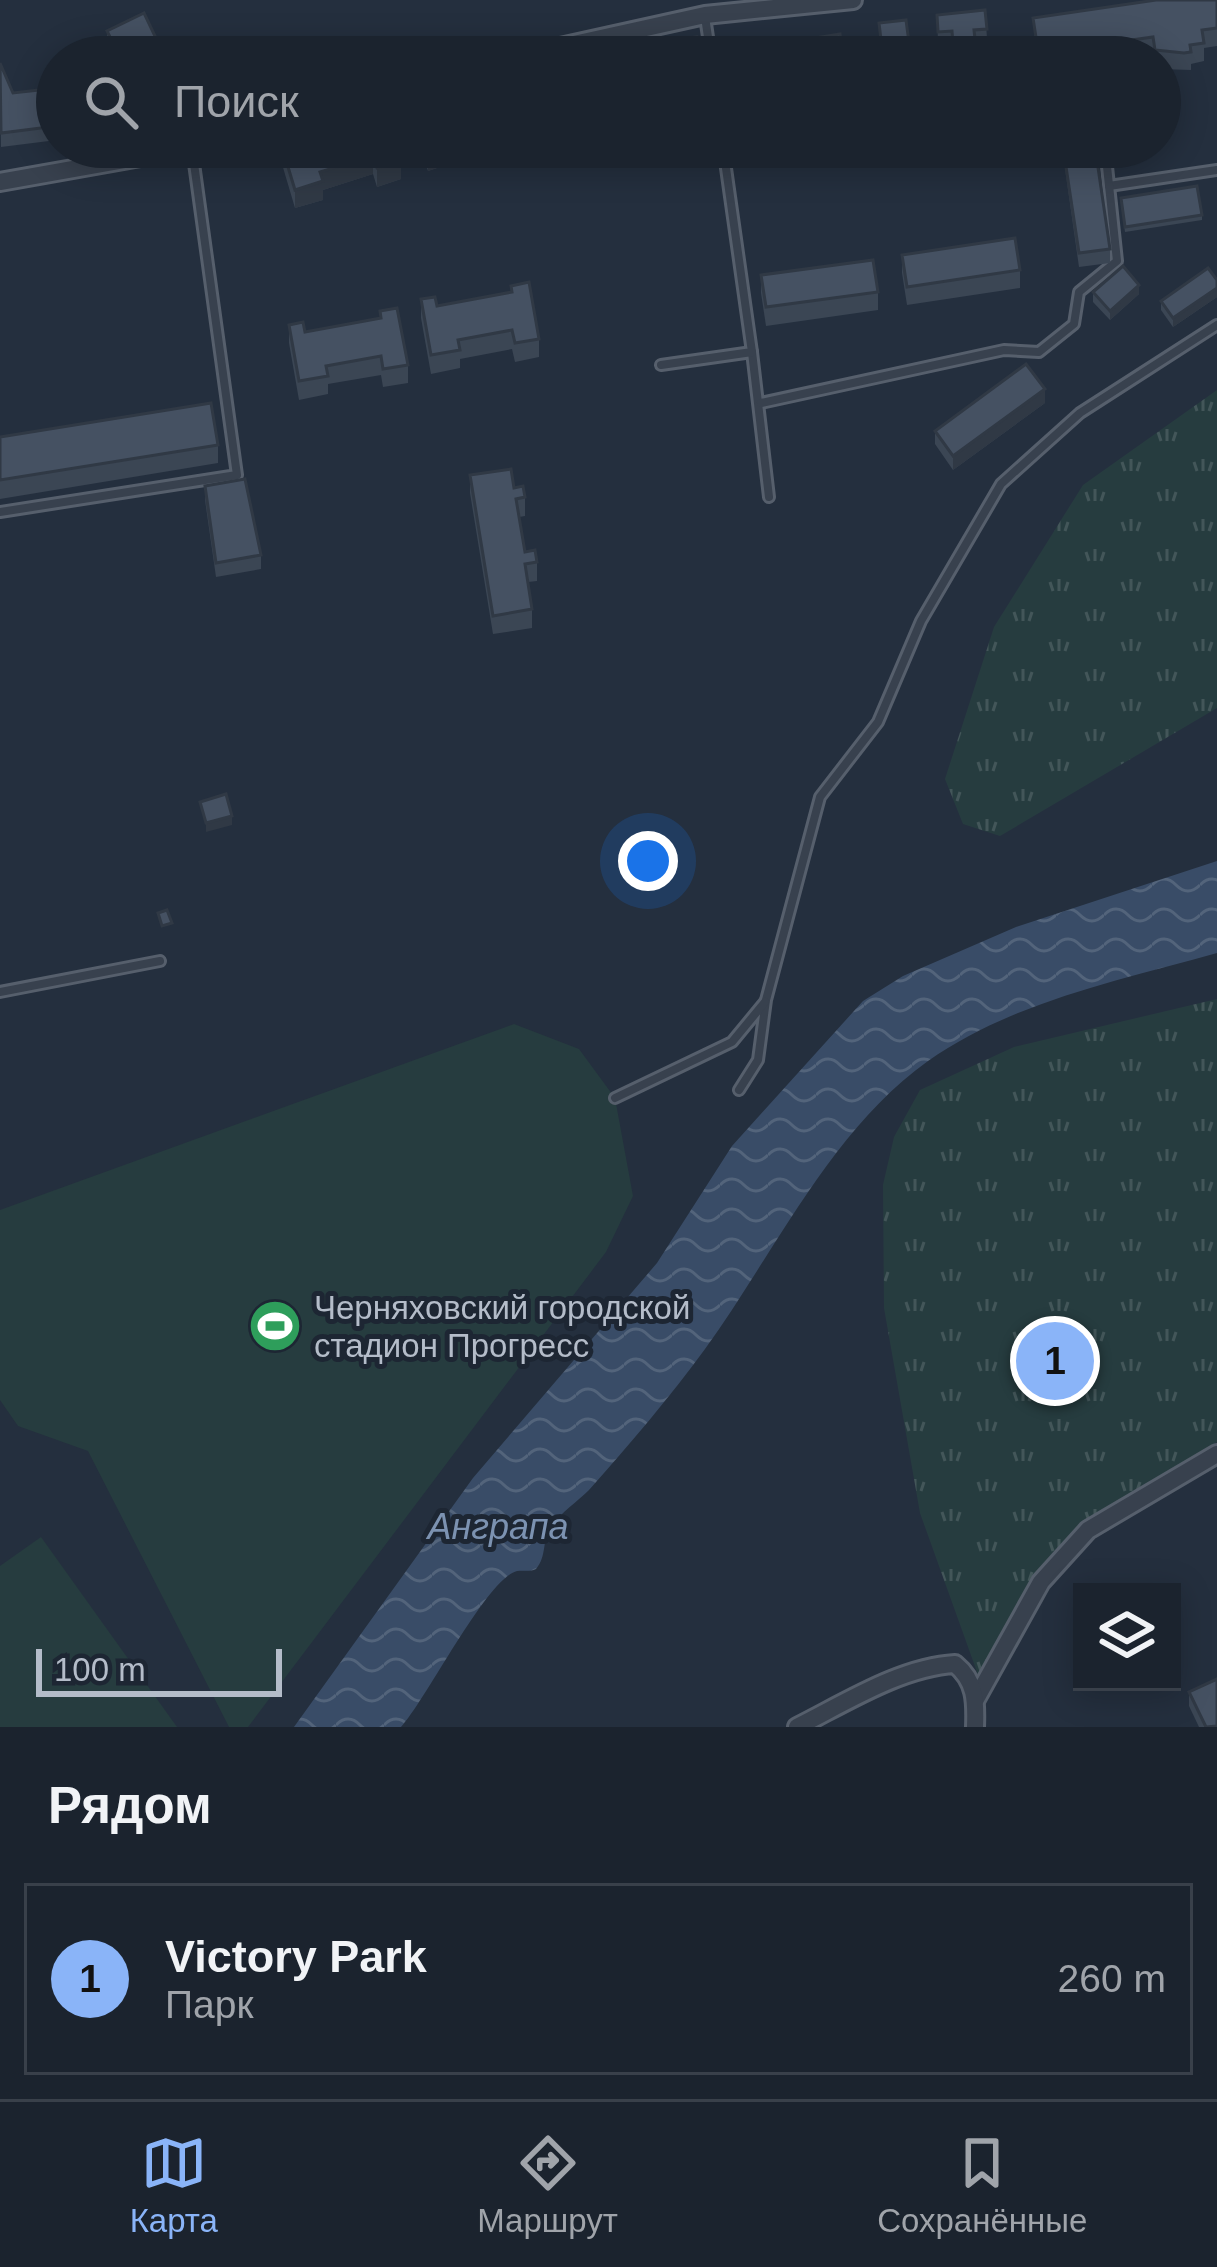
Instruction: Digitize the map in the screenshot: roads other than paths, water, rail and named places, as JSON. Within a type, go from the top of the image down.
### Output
[{"type":"street","points":[[610,36],[705,15],[854,0]]},
{"type":"street","points":[[0,182],[78,168]]},
{"type":"street","points":[[976,1699],[1041,1582],[1088,1530],[1217,1454]]},
{"type":"street","points":[[797,1727],[935,1666],[955,1664],[967,1674],[976,1699],[975,1727]]},
{"type":"lane","points":[[705,15],[708,36]]},
{"type":"lane","points":[[0,512],[237,475],[198,168]]},
{"type":"lane","points":[[726,168],[761,403],[769,497]]},
{"type":"lane","points":[[761,403],[1004,350],[1039,352],[1074,324],[1079,292],[1117,260],[1107,168]]},
{"type":"lane","points":[[1109,186],[1217,170]]},
{"type":"lane","points":[[739,1090],[758,1060],[766,1000],[820,796],[878,722],[921,621],[1001,484],[1080,413],[1217,325]]},
{"type":"lane","points":[[661,364],[752,352]]},
{"type":"lane","points":[[0,992],[160,961]]},
{"type":"lane","points":[[615,1098],[732,1042],[766,1000]]},
{"type":"water","name":"Анграпа","points":[[1217,861],[1217,953],[1068,995],[996,1023],[928,1061],[862,1122],[806,1196],[692,1367],[589,1490],[554,1523],[536,1569],[517,1571],[490,1595],[401,1727],[294,1727],[473,1478],[657,1263],[732,1146],[863,1001],[903,976],[1016,927]]},
{"type":"place","name":"Черняховский городской стадион Прогресс","points":[[275,1326]]},
{"type":"place","name":"Victory Park","points":[[1055,1361]]}]
